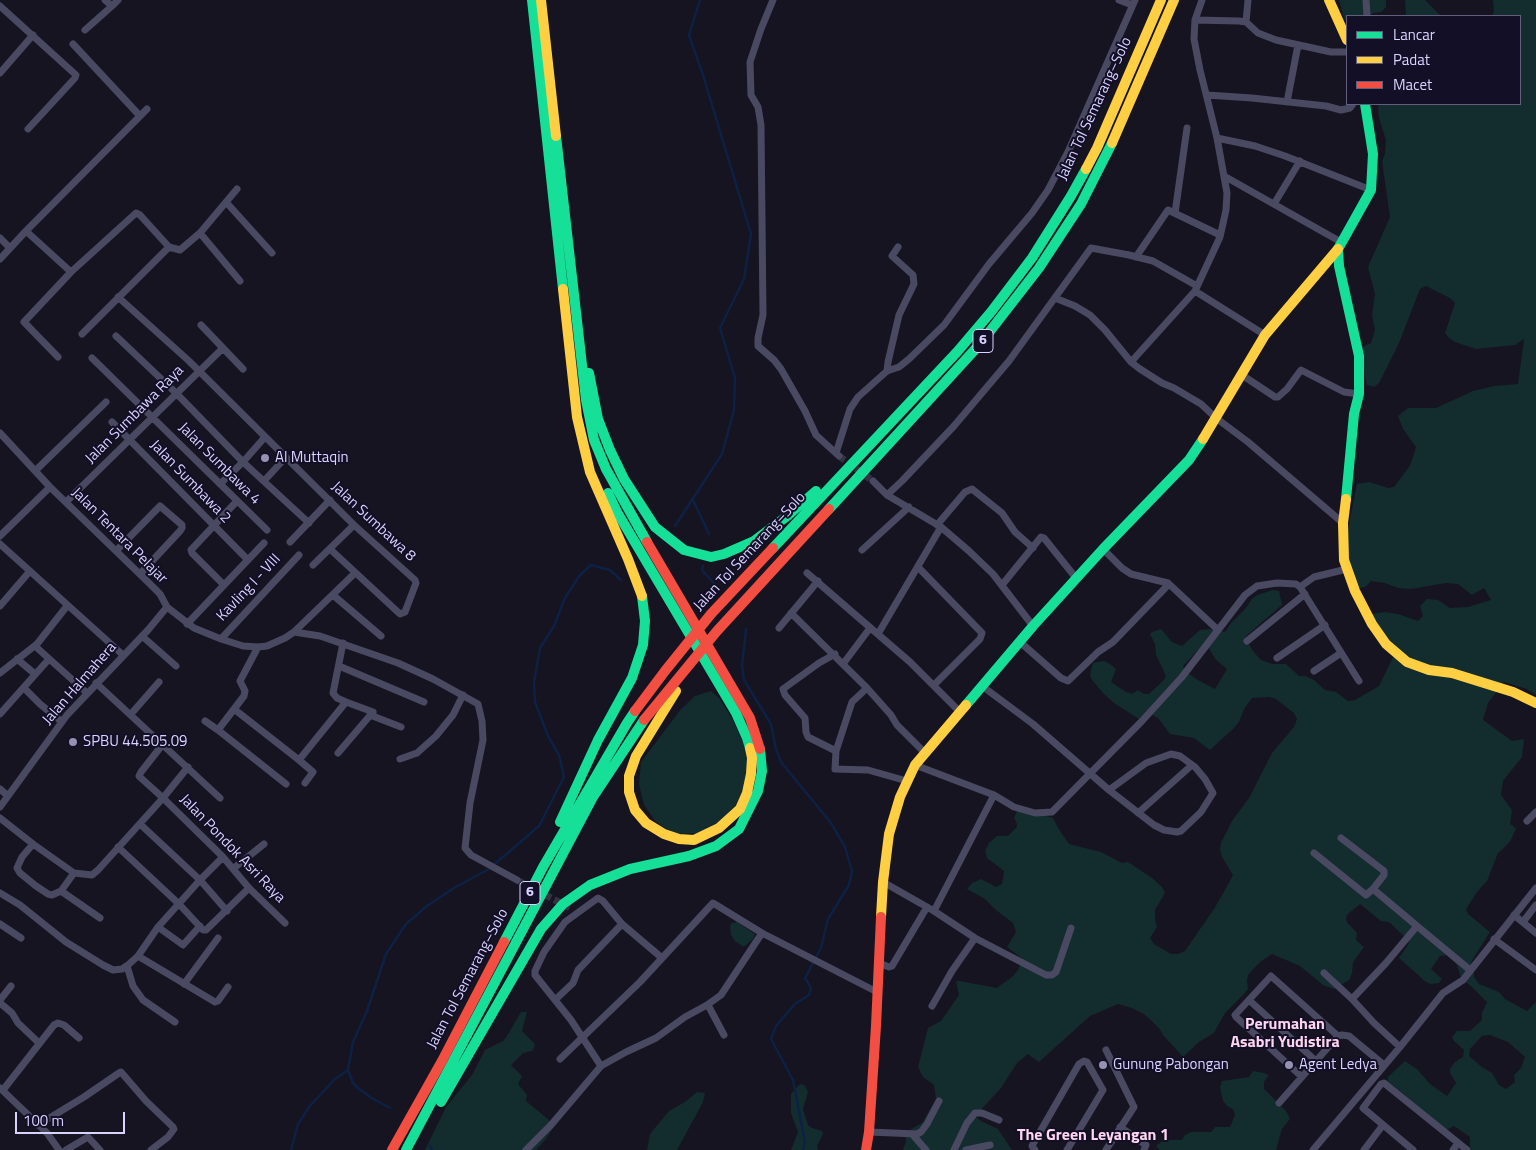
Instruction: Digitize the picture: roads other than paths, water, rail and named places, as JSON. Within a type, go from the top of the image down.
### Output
[{"type":"main road","points":[[532,0],[577,417],[590,472],[642,596],[645,621],[639,660],[632,678],[598,740],[557,828],[543,867]]},
{"type":"main road","points":[[407,1150],[426,1128],[540,929],[563,904],[590,884],[630,870],[689,856],[716,846],[739,829],[758,791],[762,771],[761,753],[750,718],[623,502],[594,440],[586,400],[541,0]]},
{"type":"main road","name":"Jalan Tol Semarang–Solo","points":[[392,1150],[442,1061],[543,867],[627,723],[684,646],[711,614],[957,352],[991,312],[1032,258],[1097,148],[1161,0]]},
{"type":"main road","name":"Jalan Tol Semarang–Solo","points":[[407,1150],[593,798],[641,724],[717,631],[980,344],[1039,268],[1081,204],[1106,156],[1174,0]]},
{"type":"main road","points":[[1329,0],[1346,38]]},
{"type":"main road","points":[[866,1150],[869,1132],[876,1026],[883,882],[889,834],[907,781],[915,765],[1033,626],[1103,549],[1180,472],[1202,443],[1265,335],[1339,246],[1371,190],[1373,154],[1365,105]]},
{"type":"main road","points":[[1339,246],[1339,266],[1359,356],[1359,394],[1354,414],[1343,523],[1344,560],[1355,591],[1372,624],[1386,644],[1407,662],[1429,670],[1452,673],[1513,692],[1536,703]]},
{"type":"main road","points":[[1328,261],[1339,266]]},
{"type":"main road","points":[[577,322],[593,388],[598,418],[610,450],[624,478],[655,527],[684,550],[711,557],[724,554],[754,541],[786,517],[876,438]]},
{"type":"main road","points":[[577,417],[596,469],[617,512],[736,713],[750,748],[752,758],[751,774],[747,793],[740,809],[719,828],[704,836],[694,840],[678,840],[646,824],[636,810],[629,792],[629,776],[636,756],[695,658]]},
{"type":"street","points":[[105,0],[115,3]]},
{"type":"street","points":[[773,0],[750,62],[751,95],[758,107],[760,125],[763,315],[758,346],[777,363],[805,411],[816,435],[837,455],[850,409],[858,397],[887,371],[899,367],[944,325],[989,264],[1032,213],[1048,190],[1068,152],[1134,3],[1119,0]]},
{"type":"street","points":[[1131,362],[1196,289],[1220,235],[1227,201],[1217,138],[1196,55],[1195,20],[1202,0]]},
{"type":"street","points":[[1246,22],[1248,0]]},
{"type":"street","points":[[1366,0],[1368,15]]},
{"type":"street","points":[[85,30],[115,3]]},
{"type":"street","points":[[0,6],[75,74],[76,77],[28,129]]},
{"type":"street","points":[[1195,20],[1246,22],[1258,33],[1264,35],[1330,52],[1346,52]]},
{"type":"street","points":[[0,73],[33,35]]},
{"type":"street","points":[[73,44],[140,116]]},
{"type":"street","points":[[1287,102],[1298,45]]},
{"type":"street","points":[[1206,95],[1326,106],[1342,110],[1350,108],[1352,105]]},
{"type":"street","points":[[0,259],[147,109]]},
{"type":"street","points":[[1175,213],[1187,128]]},
{"type":"street","points":[[1217,138],[1255,146],[1300,161],[1371,190]]},
{"type":"street","points":[[1274,204],[1300,161]]},
{"type":"street","points":[[1224,176],[1274,204],[1339,246]]},
{"type":"street","points":[[58,357],[24,322],[71,272],[136,213],[140,215],[168,247],[180,250],[200,233],[237,190]]},
{"type":"street","points":[[226,202],[272,253]]},
{"type":"street","points":[[1136,256],[1168,210],[1220,235]]},
{"type":"street","points":[[26,231],[71,272]]},
{"type":"street","points":[[200,233],[240,281]]},
{"type":"street","points":[[0,238],[10,248]]},
{"type":"street","points":[[82,334],[168,247]]},
{"type":"street","points":[[887,371],[899,315],[914,284],[913,275],[910,271],[892,256],[898,247]]},
{"type":"street","points":[[887,495],[959,420],[1009,361],[1091,248],[1136,256],[1162,265],[1265,335]]},
{"type":"street","name":"Jalan Sumbawa 8","points":[[118,297],[199,371],[354,525],[415,580],[416,583],[405,612],[400,614],[355,573]]},
{"type":"street","points":[[1055,298],[1075,306],[1090,316],[1131,362],[1152,378],[1201,404],[1343,523]]},
{"type":"street","points":[[201,325],[243,369]]},
{"type":"street","points":[[116,336],[243,462],[308,523]]},
{"type":"street","name":"Jalan Sumbawa Raya","points":[[66,502],[223,348]]},
{"type":"street","name":"Jalan Sumbawa 4","points":[[92,358],[267,530]]},
{"type":"street","points":[[1242,375],[1275,397],[1278,397],[1287,388],[1301,370],[1344,392],[1359,394]]},
{"type":"street","points":[[35,471],[106,402]]},
{"type":"street","name":"Jalan Sumbawa 2","points":[[112,422],[248,560]]},
{"type":"street","name":"Jalan Tentara Pelajar","points":[[0,433],[50,487],[160,594],[167,607],[187,624],[221,639],[243,646],[258,647]]},
{"type":"street","points":[[220,484],[265,437]]},
{"type":"street","points":[[264,481],[286,457]]},
{"type":"street","points":[[872,481],[887,495],[939,526],[981,562],[1002,585],[1033,626]]},
{"type":"street","name":"Jalan Tentara Pelajar","points":[[0,536],[50,487]]},
{"type":"street","points":[[878,634],[918,567],[939,526],[965,492],[972,489],[1002,513],[1015,532],[1033,548]]},
{"type":"street","points":[[290,542],[330,500]]},
{"type":"street","points":[[224,585],[191,551],[237,501]]},
{"type":"street","points":[[116,551],[160,506],[182,525],[182,528],[140,574]]},
{"type":"street","points":[[862,550],[909,507]]},
{"type":"street","points":[[314,565],[354,525]]},
{"type":"street","points":[[1002,585],[1033,548],[1039,537],[1044,538],[1076,578]]},
{"type":"street","points":[[187,624],[264,543]]},
{"type":"street","points":[[0,544],[123,655]]},
{"type":"street","points":[[218,730],[244,696],[245,690],[240,681],[258,647],[267,646],[294,632],[355,573],[330,549]]},
{"type":"street","points":[[1103,549],[1126,571],[1137,576],[1169,584],[1218,630]]},
{"type":"street","name":"Kavling I - VIII","points":[[221,639],[298,555]]},
{"type":"street","points":[[918,567],[982,633],[977,642],[934,685]]},
{"type":"street","points":[[1300,587],[1314,577],[1347,569]]},
{"type":"street","points":[[0,606],[30,571]]},
{"type":"street","points":[[807,572],[934,685],[960,712]]},
{"type":"street","points":[[778,628],[818,581]]},
{"type":"street","points":[[915,765],[994,795],[1014,807],[1035,814],[1052,812],[1142,721],[1175,684],[1245,595],[1257,586],[1277,583],[1296,584],[1300,587],[1359,681]]},
{"type":"street","points":[[1020,642],[1063,679],[1068,681],[1098,652],[1113,642],[1169,584]]},
{"type":"street","points":[[1247,641],[1305,594]]},
{"type":"street","points":[[333,595],[381,636]]},
{"type":"street","points":[[0,673],[35,646],[68,606]]},
{"type":"street","name":"Jalan Halmahera","points":[[0,807],[62,722],[167,607]]},
{"type":"street","points":[[791,613],[868,688],[897,725],[925,753]]},
{"type":"street","points":[[1276,658],[1325,625]]},
{"type":"street","points":[[843,664],[870,628]]},
{"type":"street","points":[[294,632],[320,636],[398,663],[433,679],[478,704],[483,740],[470,803],[465,848],[471,855],[518,880]]},
{"type":"street","points":[[142,636],[176,666]]},
{"type":"street","points":[[338,753],[372,712],[346,702],[333,693],[343,643]]},
{"type":"street","points":[[35,646],[87,693]]},
{"type":"street","points":[[1314,670],[1341,652]]},
{"type":"street","points":[[835,654],[784,687],[783,690],[805,718],[808,737],[836,751]]},
{"type":"street","points":[[17,659],[35,674]]},
{"type":"street","points":[[0,714],[49,659]]},
{"type":"street","points":[[339,666],[424,702]]},
{"type":"street","points":[[131,714],[159,682]]},
{"type":"street","points":[[96,683],[220,798]]},
{"type":"street","points":[[982,686],[1033,724],[1109,790],[1138,813],[1164,830],[1182,831],[1201,812],[1212,793],[1205,779],[1192,765],[1180,756],[1166,754],[1146,762],[1109,790]]},
{"type":"street","points":[[24,688],[62,722]]},
{"type":"street","points":[[868,688],[852,702],[836,751],[836,770],[868,770],[907,781]]},
{"type":"street","points":[[400,759],[417,753],[436,736],[453,715],[462,695]]},
{"type":"street","points":[[299,760],[346,702]]},
{"type":"street","points":[[234,709],[313,772],[305,783]]},
{"type":"street","points":[[370,715],[401,727]]},
{"type":"street","points":[[205,721],[286,784]]},
{"type":"street","points":[[163,744],[139,776],[163,798],[188,768]]},
{"type":"street","points":[[1138,813],[1192,765]]},
{"type":"street","points":[[0,789],[8,796]]},
{"type":"street","points":[[879,963],[889,967],[892,966],[931,909],[994,795]]},
{"type":"street","name":"Jalan Pondok Asri Raya","points":[[74,873],[92,874],[163,798],[224,857],[249,888],[285,923]]},
{"type":"street","points":[[1527,821],[1536,812]]},
{"type":"street","points":[[0,818],[74,873],[61,891],[48,894],[27,880],[17,868],[22,857],[33,844]]},
{"type":"street","points":[[140,824],[200,880],[227,910]]},
{"type":"street","points":[[1314,853],[1366,895],[1373,889],[1384,873],[1341,838]]},
{"type":"street","points":[[234,868],[264,844]]},
{"type":"street","points":[[118,847],[179,904],[203,930],[206,930],[249,888]]},
{"type":"street","points":[[0,893],[20,905],[66,942],[113,970],[122,969],[138,956],[158,927],[200,880],[224,857]]},
{"type":"street","points":[[883,882],[931,909],[975,938],[1028,967],[1049,976],[1056,972],[1071,928]]},
{"type":"street","points":[[1313,1150],[1443,993],[1463,980],[1536,888]]},
{"type":"street","points":[[1373,889],[1470,970]]},
{"type":"street","points":[[61,891],[100,918]]},
{"type":"street","points":[[602,1066],[535,975],[544,952],[560,927],[575,911],[598,898],[603,901],[622,924],[662,958]]},
{"type":"street","points":[[560,1059],[640,982],[713,902],[762,933],[877,992]]},
{"type":"street","points":[[1523,922],[1536,905]]},
{"type":"street","points":[[1514,915],[1536,933]]},
{"type":"street","points":[[0,924],[20,938]]},
{"type":"street","points":[[555,1000],[573,983],[578,970],[622,924]]},
{"type":"street","points":[[158,927],[183,945],[200,926]]},
{"type":"street","points":[[1352,999],[1418,926]]},
{"type":"street","points":[[526,1150],[602,1066],[656,1038],[685,1017],[721,996],[762,933]]},
{"type":"street","points":[[184,984],[218,938]]},
{"type":"street","points":[[932,1006],[952,971],[975,938]]},
{"type":"street","points":[[1494,939],[1536,970]]},
{"type":"street","points":[[138,956],[215,1002],[218,1001],[228,987]]},
{"type":"street","points":[[127,966],[133,986],[143,1000],[175,1022]]},
{"type":"street","points":[[1324,973],[1400,1047]]},
{"type":"street","points":[[1302,1077],[1235,1017],[1249,1000],[1271,976],[1338,1036]]},
{"type":"street","points":[[11,986],[0,1001],[12,1013],[18,1023],[39,1043]]},
{"type":"street","points":[[1249,1000],[1317,1062]]},
{"type":"street","points":[[708,1005],[724,1035]]},
{"type":"street","points":[[58,1150],[51,1138],[1,1089],[54,1025],[58,1023],[64,1025],[79,1038]]},
{"type":"street","points":[[1279,1103],[1338,1036],[1346,1035],[1353,1038],[1384,1065]]},
{"type":"street","points":[[1106,1050],[1134,1106],[1106,1150]]},
{"type":"street","points":[[1035,1150],[1032,1144],[1079,1064],[1084,1061],[1092,1070],[1103,1090],[1068,1150]]},
{"type":"street","points":[[38,1125],[121,1072],[146,1101],[174,1127],[168,1137],[151,1150]]},
{"type":"street","points":[[1413,1150],[1362,1108],[1379,1086],[1384,1083],[1467,1150]]},
{"type":"street","points":[[869,1132],[913,1135],[921,1132],[939,1101]]},
{"type":"street","points":[[954,1150],[967,1123],[975,1113],[982,1112],[999,1120]]},
{"type":"street","points":[[1364,1150],[1383,1125]]},
{"type":"street","points":[[1120,1127],[1145,1144],[1144,1150]]},
{"type":"street","points":[[913,1135],[926,1150]]},
{"type":"street","points":[[66,1150],[88,1137],[100,1150]]},
{"type":"street","points":[[1452,1150],[1458,1143]]},
{"type":"street","points":[[966,1150],[990,1145]]},
{"type":"waterway","points":[[675,526],[722,454],[734,410],[735,378],[720,328],[744,279],[751,234],[689,35],[700,0]]},
{"type":"waterway","points":[[693,500],[709,534]]},
{"type":"waterway","points":[[390,1108],[358,1088],[353,1083],[348,1070],[353,1042],[367,1011],[386,954],[406,924],[427,906],[454,888],[489,869],[539,826],[564,777],[559,755],[548,736],[535,702],[534,682],[540,648],[554,626],[565,598],[580,575],[591,565],[610,570],[621,580]]},
{"type":"waterway","points":[[703,566],[702,570],[718,588]]},
{"type":"waterway","points":[[746,629],[742,666],[744,680],[771,724],[776,749],[781,762],[831,823],[845,847],[852,871],[849,885],[828,919],[821,948],[805,978],[811,988],[809,995],[795,1004],[776,1026],[771,1039],[793,1080],[805,1142],[803,1150]]},
{"type":"waterway","points":[[291,1150],[298,1124],[309,1107],[335,1079],[348,1070]]},
{"type":"waterway","points":[[430,1146],[432,1150]]},
{"type":"tunnel","points":[[839,456],[873,481]]},
{"type":"tunnel","points":[[517,880],[572,909]]},
{"type":"place","name":"Al Muttaqin","points":[[265,458]]},
{"type":"place","name":"SPBU 44.505.09","points":[[73,742]]},
{"type":"place","name":"Gunung Pabongan","points":[[1103,1065]]},
{"type":"place","name":"Agent Ledya","points":[[1289,1065]]},
{"type":"district","name":"Perumahan Asabri Yudistira","points":[[1285,1034]]},
{"type":"district","name":"The Green Leyangan 1","points":[[1093,1136]]}]
